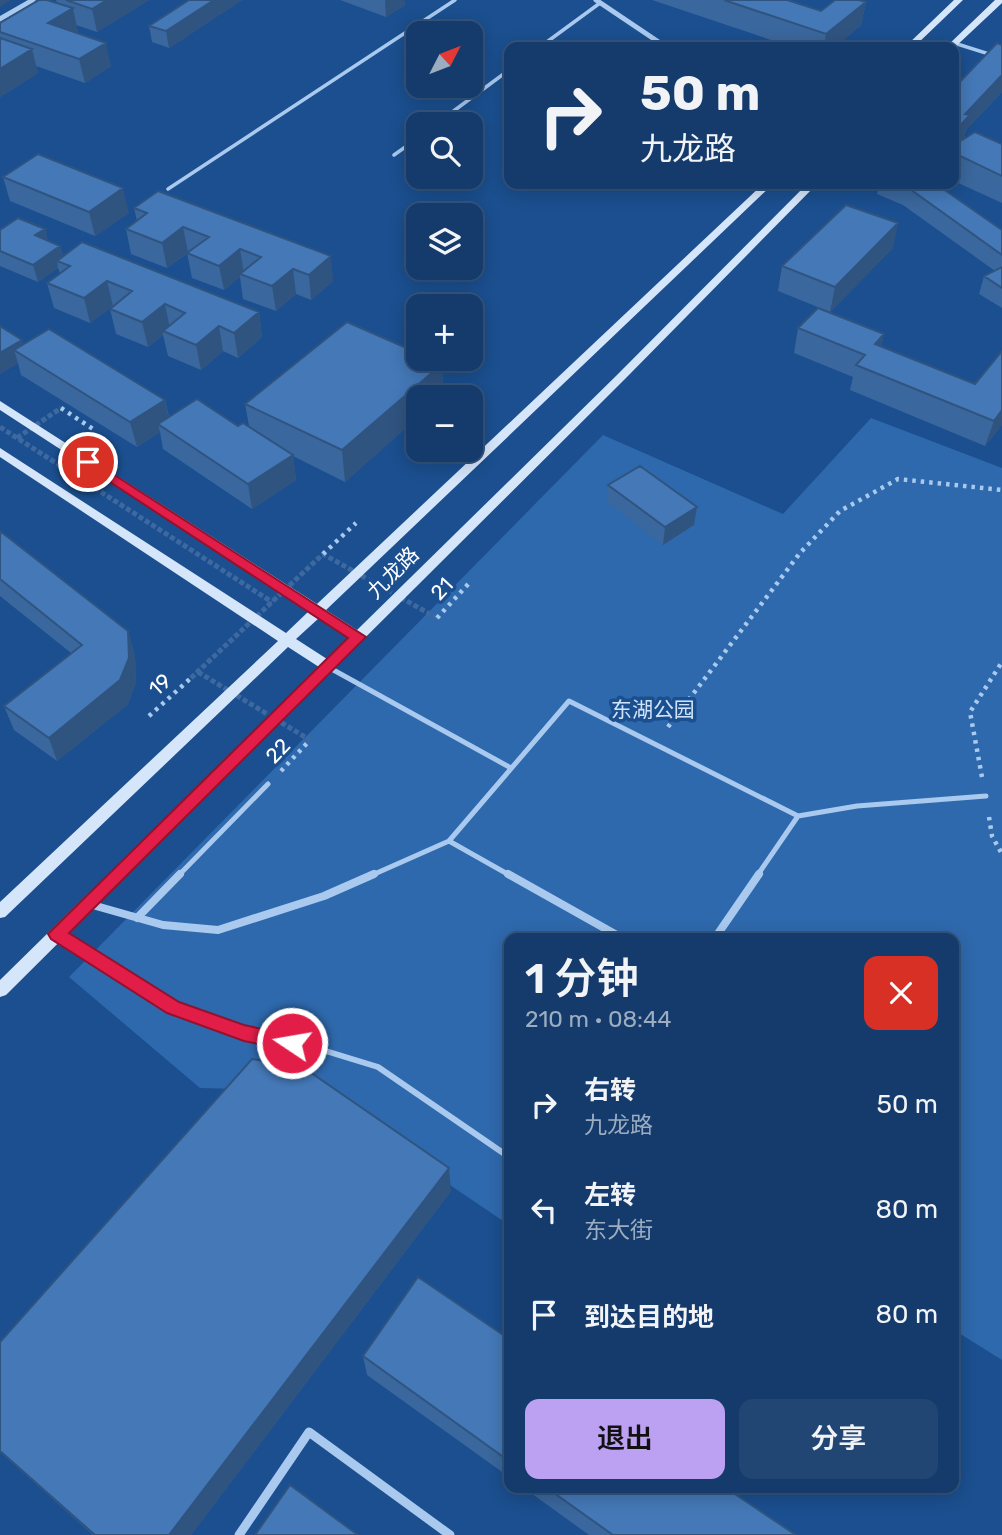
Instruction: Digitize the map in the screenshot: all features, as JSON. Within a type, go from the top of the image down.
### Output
[{"type":"main road","points":[[914,42],[959,0]]},
{"type":"main road","points":[[955,42],[1000,0]]},
{"type":"main road","name":"九龙路","points":[[0,912],[763,189]]},
{"type":"main road","name":"九龙路","points":[[0,990],[807,189]]},
{"type":"main road","points":[[0,405],[358,637]]},
{"type":"main road","points":[[0,452],[328,667]]},
{"type":"street","points":[[0,19],[33,0]]},
{"type":"street","points":[[598,1],[659,42]]},
{"type":"street","points":[[328,667],[511,768]]},
{"type":"street","points":[[87,904],[163,925],[218,930],[324,897],[449,841],[569,701],[798,817],[857,806],[986,796]]},
{"type":"street","points":[[137,918],[268,784]]},
{"type":"street","points":[[718,933],[798,817]]},
{"type":"street","points":[[449,841],[613,933]]},
{"type":"street","points":[[239,1535],[309,1432],[450,1535]]},
{"type":"lane","points":[[168,189],[455,0]]},
{"type":"lane","points":[[546,42],[598,1]]},
{"type":"lane","points":[[959,47],[1002,58]]},
{"type":"lane","points":[[452,112],[504,74]]},
{"type":"lane","points":[[394,156],[406,147]]},
{"type":"lane","points":[[57,934],[173,1007],[244,1033],[316,1048],[378,1067],[504,1154]]},
{"type":"path","points":[[61,408],[96,431]]},
{"type":"path","points":[[654,744],[800,553],[840,511],[898,479],[1002,491]]},
{"type":"path","points":[[323,554],[356,523]]},
{"type":"path","name":"21","points":[[437,618],[471,582]]},
{"type":"path","points":[[1002,662],[971,712],[992,836],[1002,854]]},
{"type":"path","name":"19","points":[[149,716],[191,678]]},
{"type":"path","name":"22","points":[[268,784],[310,740]]},
{"type":"green space","name":"东湖公园","points":[[871,418],[1002,468],[1002,1360],[959,1333],[959,933],[504,933],[504,1222],[311,1091],[200,1088],[69,977],[603,435],[783,514]]},
{"type":"building","points":[[39,0],[73,8],[48,23],[106,43],[79,59],[0,32],[0,23]]},
{"type":"building","points":[[66,0],[107,0],[92,9]]},
{"type":"building","points":[[189,0],[214,0],[166,31],[149,26]]},
{"type":"building","points":[[724,0],[787,0],[821,11],[835,0],[866,2],[826,34]]},
{"type":"building","points":[[0,38],[32,49],[0,69]]},
{"type":"building","points":[[997,43],[1002,45],[1002,75],[965,114],[970,115],[959,127],[959,83]]},
{"type":"building","points":[[975,132],[1002,144],[1002,176],[959,155],[959,142]]},
{"type":"building","points":[[38,154],[123,188],[89,212],[3,177]]},
{"type":"building","points":[[910,189],[943,189],[1002,230],[1002,255]]},
{"type":"building","points":[[158,191],[331,256],[309,275],[293,269],[272,286],[240,274],[261,257],[240,249],[219,266],[187,253],[209,237],[183,227],[162,243],[126,229],[147,213],[134,208]]},
{"type":"building","points":[[846,205],[898,223],[835,287],[782,266]]},
{"type":"building","points":[[18,218],[45,229],[35,235],[60,246],[33,265],[0,251],[0,230]]},
{"type":"building","points":[[82,242],[259,312],[234,333],[219,326],[196,345],[163,331],[185,313],[165,304],[142,322],[110,309],[132,291],[107,281],[84,298],[47,283],[70,266],[57,261]]},
{"type":"building","points":[[1002,267],[1002,288],[984,276]]},
{"type":"building","points":[[818,308],[884,334],[875,344],[975,384],[1002,351],[1002,410],[994,421],[856,365],[865,355],[798,328]]},
{"type":"building","points":[[347,322],[406,348],[406,371],[434,371],[418,385],[406,385],[406,395],[342,450],[245,404]]},
{"type":"building","points":[[0,326],[22,340],[0,353]]},
{"type":"building","points":[[49,329],[165,400],[130,422],[14,350]]},
{"type":"building","points":[[197,399],[238,426],[243,423],[293,455],[248,484],[158,424]]},
{"type":"building","points":[[640,466],[697,507],[665,527],[608,485]]},
{"type":"building","points":[[0,531],[128,631],[129,658],[120,680],[49,738],[4,706],[82,645],[0,579]]},
{"type":"building","points":[[252,1059],[304,1068],[449,1168],[169,1535],[95,1535],[0,1451],[0,1342]]},
{"type":"building","points":[[418,1277],[504,1336],[504,1457],[363,1356]]},
{"type":"building","points":[[290,1485],[358,1535],[255,1535]]},
{"type":"building","points":[[554,1493],[733,1493],[796,1535],[613,1535]]},
{"type":"tunnel","points":[[17,438],[61,408]]},
{"type":"tunnel","points":[[0,427],[17,438]]},
{"type":"tunnel","points":[[17,438],[272,602]]},
{"type":"tunnel","points":[[272,602],[323,554],[437,618]]},
{"type":"tunnel","points":[[191,678],[272,602]]},
{"type":"tunnel","points":[[198,672],[310,740]]},
{"type":"route","points":[[88,462],[358,637],[57,934],[173,1007],[244,1033],[292,1043]]}]
